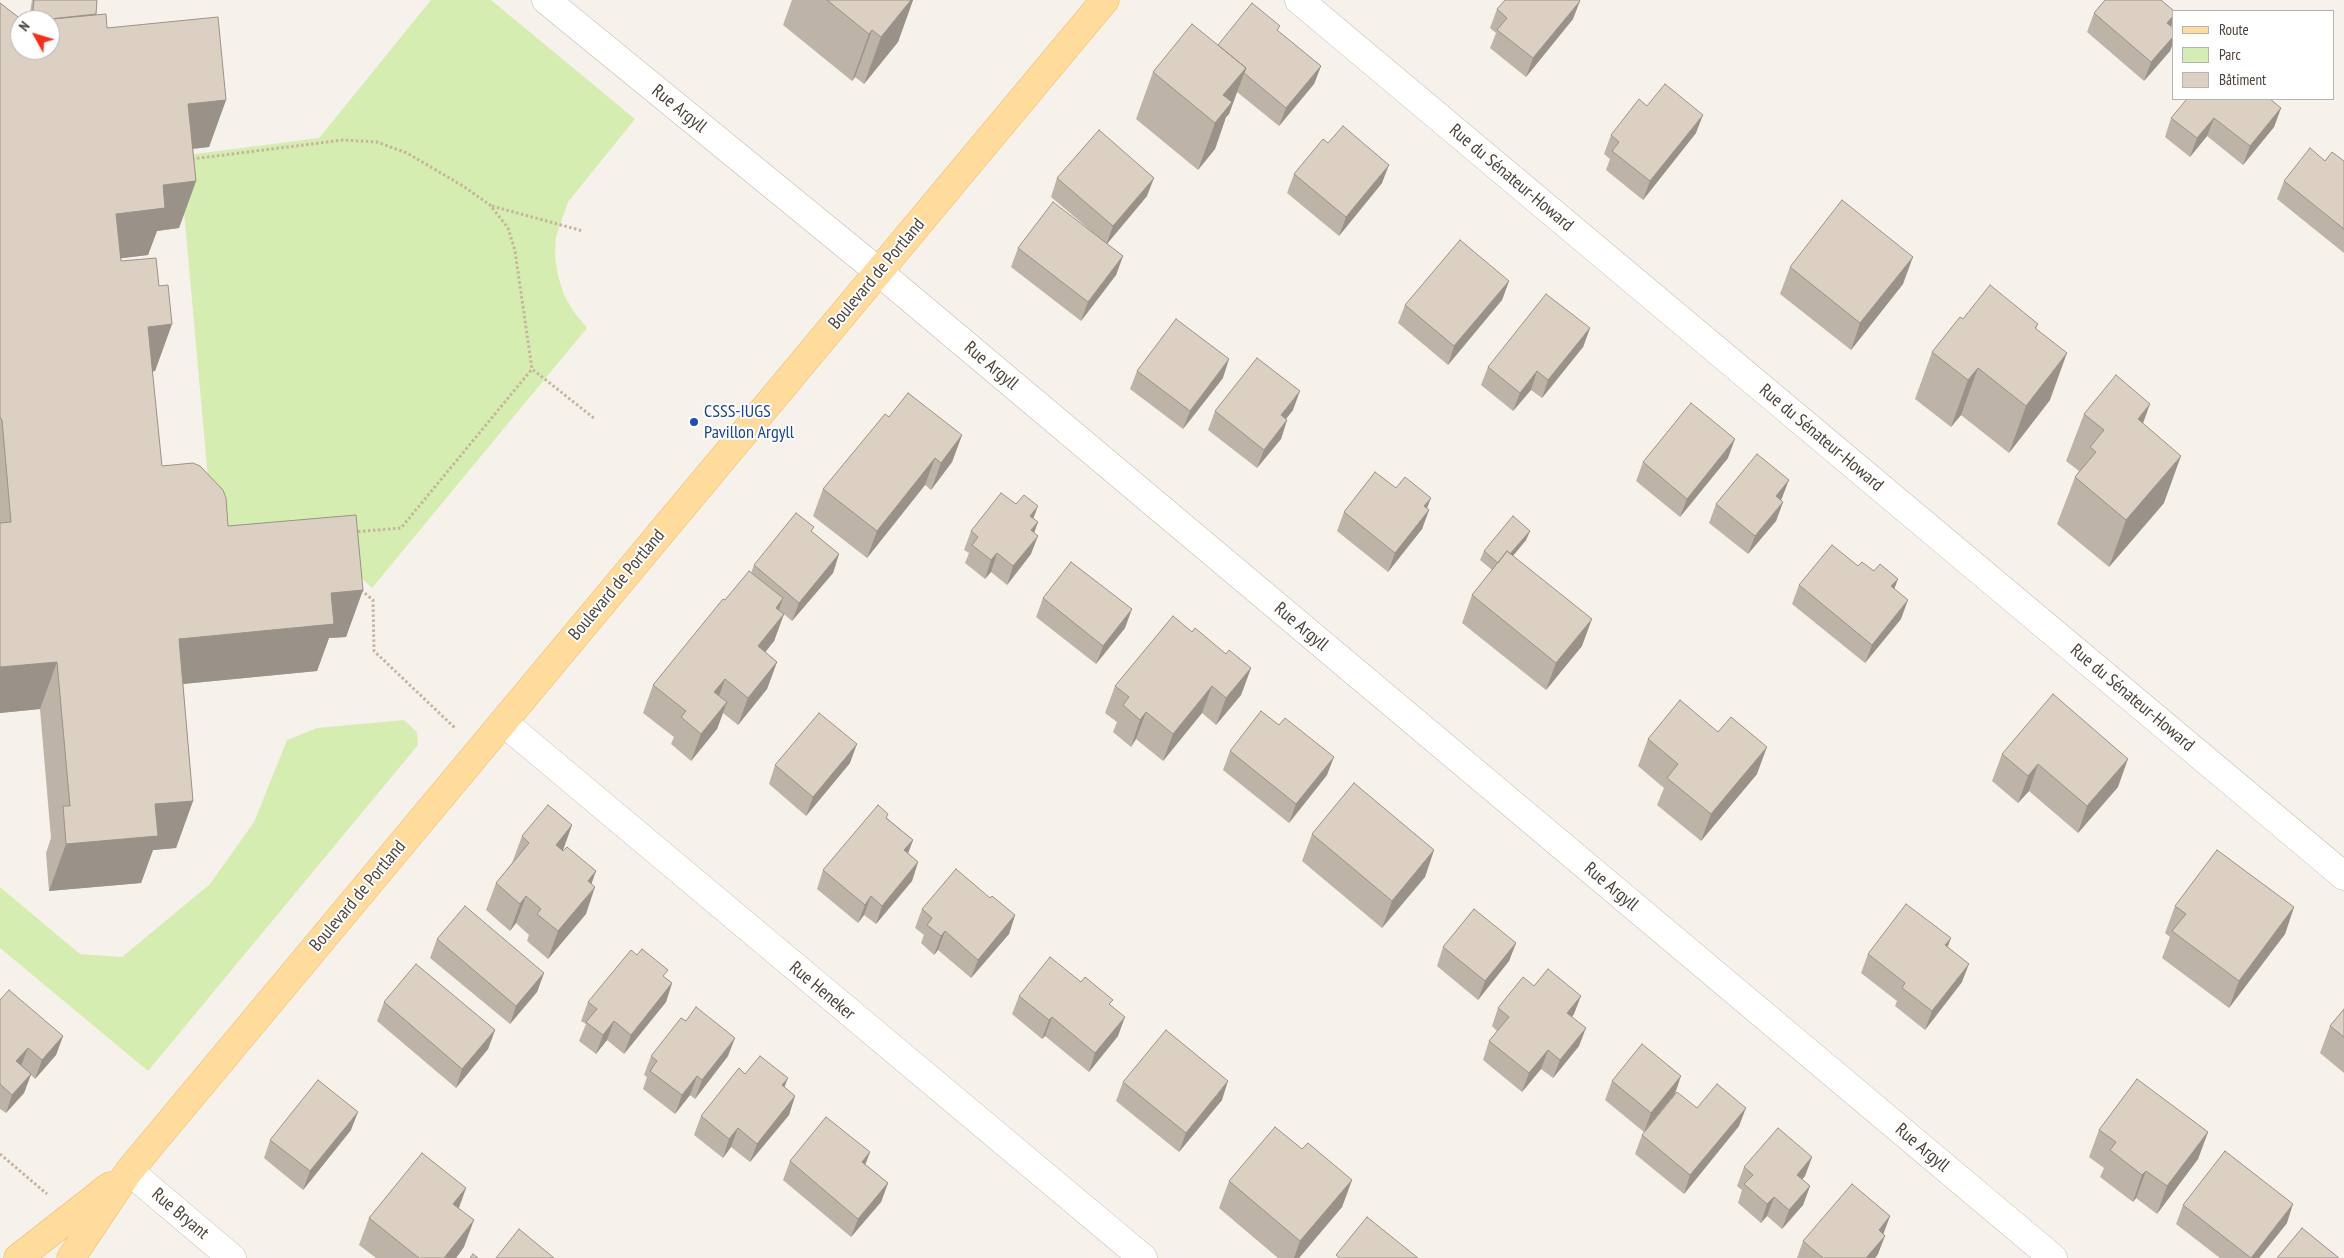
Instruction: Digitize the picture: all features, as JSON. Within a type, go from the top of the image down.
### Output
[{"type":"main road","name":"Boulevard de Portland","points":[[72,1258],[128,1170],[1105,0]]},
{"type":"main road","name":"Boulevard de Portland","points":[[18,1258],[128,1170]]},
{"type":"street","name":"Rue Argyll","points":[[546,0],[879,272],[2053,1258]]},
{"type":"street","name":"Rue du Sénateur-Howard","points":[[1299,0],[2344,876]]},
{"type":"street","name":"Rue Heneker","points":[[502,722],[546,761],[1143,1258]]},
{"type":"street","name":"Rue Bryant","points":[[128,1170],[232,1258]]},
{"type":"path","points":[[189,160],[343,140],[377,142],[407,153],[463,186],[490,205],[508,228],[515,250],[532,369],[595,420]]},
{"type":"path","points":[[490,205],[583,231]]},
{"type":"path","points":[[347,532],[401,528],[532,369]]},
{"type":"path","points":[[358,587],[373,600],[374,651],[479,751]]},
{"type":"path","points":[[0,1154],[72,1216]]},
{"type":"green space","points":[[431,0],[491,0],[635,119],[568,202],[556,237],[555,256],[558,276],[564,295],[574,312],[587,328],[372,588],[339,557],[216,568],[179,156],[319,138]]},
{"type":"green space","points":[[404,720],[417,732],[418,745],[148,1071],[0,948],[0,887],[80,954],[122,957],[210,884],[254,822],[287,740],[317,728]]},
{"type":"building","points":[[34,0],[97,0],[96,14],[60,18],[60,10],[33,10]]},
{"type":"building","points":[[827,0],[911,0],[881,37],[872,30],[869,34]]},
{"type":"building","points":[[1505,0],[1580,1],[1533,58],[1497,30],[1507,18],[1497,9]]},
{"type":"building","points":[[2105,0],[2161,0],[2173,10],[2172,17],[2167,23],[2172,27],[2172,38],[2151,62],[2094,13]]},
{"type":"building","points":[[0,3],[10,11],[10,60],[60,60],[60,18],[106,14],[107,28],[218,17],[226,100],[188,104],[196,181],[163,185],[165,208],[116,214],[121,261],[156,258],[159,286],[168,285],[172,324],[148,327],[162,466],[193,463],[200,466],[223,490],[226,498],[228,526],[356,515],[363,590],[331,593],[334,624],[179,639],[193,801],[155,804],[158,836],[66,844],[63,806],[70,806],[57,662],[0,667],[0,523],[11,522],[2,420],[0,417]]},
{"type":"building","points":[[1252,3],[1280,26],[1277,30],[1321,66],[1286,108],[1244,73],[1246,68],[1218,45]]},
{"type":"building","points":[[1192,24],[1246,68],[1223,95],[1232,102],[1215,123],[1153,72]]},
{"type":"building","points":[[1665,84],[1703,115],[1650,181],[1612,151],[1619,142],[1611,135],[1639,99],[1647,106]]},
{"type":"building","points":[[2186,100],[2271,100],[2281,108],[2250,146],[2214,118],[2197,138],[2171,118]]},
{"type":"building","points":[[1343,126],[1389,165],[1346,217],[1294,174],[1323,139],[1328,143]]},
{"type":"building","points":[[1099,130],[1154,178],[1113,226],[1057,178]]},
{"type":"building","points":[[2310,148],[2325,161],[2332,152],[2344,161],[2344,229],[2284,181]]},
{"type":"building","points":[[1842,200],[1913,257],[1860,323],[1790,267]]},
{"type":"building","points":[[1053,202],[1123,256],[1088,302],[1018,248]]},
{"type":"building","points":[[1460,240],[1509,281],[1454,346],[1405,305]]},
{"type":"building","points":[[1990,285],[2038,324],[2035,328],[2067,353],[2026,406],[1978,368],[1968,380],[1932,352],[1960,317],[1963,319]]},
{"type":"building","points":[[1546,294],[1590,328],[1548,380],[1537,371],[1520,393],[1488,367]]},
{"type":"building","points":[[1176,319],[1229,359],[1190,411],[1137,371]]},
{"type":"building","points":[[1257,358],[1300,391],[1281,415],[1287,420],[1264,450],[1215,411]]},
{"type":"building","points":[[2116,375],[2150,404],[2138,419],[2181,456],[2126,520],[2075,477],[2096,452],[2090,447],[2104,430],[2084,414]]},
{"type":"building","points":[[908,393],[962,435],[941,463],[935,458],[877,531],[823,489],[885,414],[889,417]]},
{"type":"building","points":[[1691,403],[1735,439],[1687,499],[1643,462]]},
{"type":"building","points":[[1757,454],[1789,480],[1776,496],[1783,502],[1755,536],[1716,504]]},
{"type":"building","points":[[1375,472],[1396,488],[1405,477],[1431,498],[1424,506],[1429,510],[1395,553],[1344,512]]},
{"type":"building","points":[[1001,493],[1016,504],[1024,495],[1038,506],[1030,516],[1038,522],[1031,530],[1038,536],[1013,566],[997,553],[991,560],[972,545],[978,537],[971,531]]},
{"type":"building","points":[[796,513],[814,527],[811,531],[839,554],[799,603],[754,565]]},
{"type":"building","points":[[1513,516],[1530,531],[1510,554],[1507,551],[1498,563],[1484,551]]},
{"type":"building","points":[[1832,545],[1858,566],[1862,562],[1874,571],[1880,564],[1898,579],[1891,586],[1908,600],[1872,645],[1799,585]]},
{"type":"building","points":[[1507,551],[1592,619],[1556,663],[1472,595]]},
{"type":"building","points":[[1071,562],[1132,609],[1103,646],[1043,598]]},
{"type":"building","points":[[749,571],[783,598],[776,608],[784,614],[758,646],[777,662],[748,698],[725,679],[714,692],[727,702],[701,734],[681,717],[686,711],[653,685],[723,599],[725,600]]},
{"type":"building","points":[[1173,616],[1192,632],[1195,628],[1226,654],[1229,650],[1251,668],[1226,698],[1212,686],[1173,734],[1146,712],[1140,720],[1123,705],[1129,697],[1115,686]]},
{"type":"building","points":[[2053,694],[2128,759],[2087,806],[2038,764],[2028,776],[2002,754]]},
{"type":"building","points":[[1680,700],[1718,732],[1731,717],[1767,747],[1711,814],[1667,778],[1678,764],[1648,739]]},
{"type":"building","points":[[1261,711],[1279,725],[1285,718],[1334,757],[1296,804],[1230,751]]},
{"type":"building","points":[[819,713],[857,744],[813,797],[775,765]]},
{"type":"building","points":[[1354,783],[1434,850],[1392,901],[1312,834]]},
{"type":"building","points":[[548,805],[572,825],[556,845],[563,851],[567,847],[596,871],[588,881],[595,887],[558,931],[537,914],[541,909],[526,896],[520,904],[496,883],[529,843],[522,836]]},
{"type":"building","points":[[878,805],[888,814],[886,818],[913,840],[904,850],[918,862],[882,906],[871,896],[865,905],[823,870]]},
{"type":"building","points":[[2217,850],[2294,907],[2239,981],[2172,931],[2186,914],[2175,906]]},
{"type":"building","points":[[956,869],[990,898],[992,896],[1015,915],[978,960],[945,931],[941,936],[927,925],[932,918],[922,909]]},
{"type":"building","points":[[1906,904],[1951,938],[1945,945],[1969,964],[1932,1011],[1902,988],[1905,983],[1868,954]]},
{"type":"building","points":[[465,906],[544,973],[516,1006],[437,939]]},
{"type":"building","points":[[1474,909],[1516,943],[1485,981],[1443,947]]},
{"type":"building","points":[[642,949],[668,970],[663,976],[672,983],[631,1035],[614,1021],[603,1035],[586,1022],[597,1009],[588,1002],[631,950],[637,955]]},
{"type":"building","points":[[1050,957],[1081,982],[1085,977],[1113,1000],[1109,1004],[1125,1017],[1095,1053],[1052,1017],[1049,1020],[1019,996]]},
{"type":"building","points":[[416,964],[495,1030],[462,1069],[384,1002]]},
{"type":"building","points":[[1548,969],[1581,996],[1567,1013],[1586,1028],[1560,1060],[1548,1050],[1529,1073],[1489,1041],[1509,1017],[1498,1008],[1523,977],[1534,986]]},
{"type":"building","points":[[9,990],[63,1036],[42,1060],[28,1048],[16,1061],[31,1074],[12,1095],[0,1084],[0,1000]]},
{"type":"building","points":[[696,1007],[735,1038],[702,1080],[697,1076],[682,1095],[650,1071],[657,1061],[651,1056],[681,1018],[686,1021]]},
{"type":"building","points":[[2344,1009],[2344,1037],[2330,1026]]},
{"type":"building","points":[[1166,1030],[1228,1081],[1186,1133],[1123,1082]]},
{"type":"building","points":[[1642,1044],[1681,1076],[1651,1113],[1612,1081]]},
{"type":"building","points":[[760,1056],[788,1078],[782,1085],[795,1096],[757,1144],[738,1128],[729,1139],[701,1116],[739,1068],[745,1074]]},
{"type":"building","points":[[2137,1079],[2208,1132],[2167,1186],[2146,1171],[2142,1175],[2110,1150],[2116,1142],[2099,1130]]},
{"type":"building","points":[[318,1080],[358,1112],[310,1171],[270,1140]]},
{"type":"building","points":[[1717,1084],[1746,1108],[1690,1175],[1642,1135],[1677,1092],[1697,1108]]},
{"type":"building","points":[[826,1117],[870,1152],[862,1162],[888,1183],[858,1219],[790,1161]]},
{"type":"building","points":[[1275,1127],[1302,1149],[1308,1143],[1352,1180],[1300,1241],[1229,1181]]},
{"type":"building","points":[[1778,1128],[1812,1157],[1797,1175],[1810,1186],[1789,1210],[1774,1197],[1767,1204],[1744,1184],[1753,1175],[1744,1167]]},
{"type":"building","points":[[2225,1151],[2293,1204],[2251,1258],[2183,1205]]},
{"type":"building","points":[[422,1153],[466,1188],[453,1204],[474,1220],[444,1258],[419,1258],[369,1218]]},
{"type":"building","points":[[1852,1184],[1890,1216],[1879,1230],[1885,1236],[1866,1258],[1823,1258],[1803,1241]]},
{"type":"building","points":[[1367,1217],[1418,1258],[1340,1258],[1336,1255]]},
{"type":"building","points":[[2302,1228],[2339,1258],[2277,1258]]},
{"type":"building","points":[[519,1229],[554,1258],[496,1258]]},
{"type":"building","points":[[473,1254],[478,1258],[470,1258]]},
{"type":"place","name":"CSSS-IUGS Pavillon Argyll","points":[[694,422]]}]
